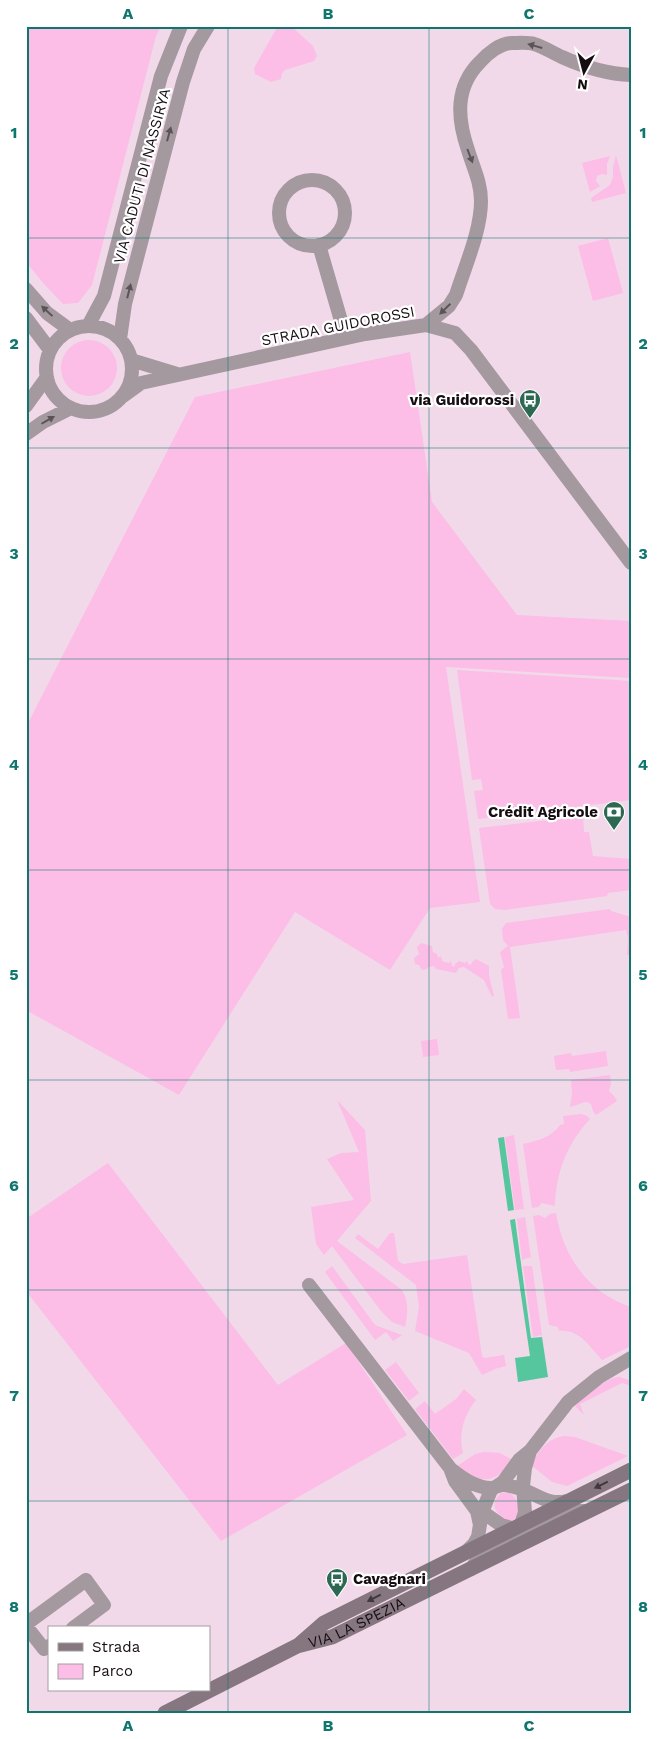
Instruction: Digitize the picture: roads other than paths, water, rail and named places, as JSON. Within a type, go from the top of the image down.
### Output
[{"type":"main road","name":"VIA LA SPEZIA","points":[[297,1646],[324,1623],[518,1528],[631,1470]]},
{"type":"main road","name":"VIA LA SPEZIA","points":[[210,1690],[297,1646],[332,1637],[631,1490]]},
{"type":"main road","name":"VIA LA SPEZIA","points":[[165,1713],[206,1692]]},
{"type":"street","points":[[88,326],[104,296],[161,76],[180,26]]},
{"type":"street","name":"VIA CADUTI DI NASSIRYA","points":[[120,339],[125,304],[183,82],[194,49],[208,26]]},
{"type":"street","points":[[426,326],[449,306],[456,295],[479,223],[481,200],[478,174],[468,149],[460,118],[461,95],[472,70],[488,53],[509,43],[534,44],[562,58],[597,70],[631,75]]},
{"type":"street","points":[[313,179],[324,182],[334,188],[344,205],[345,216],[339,230],[328,241],[319,245],[308,246],[288,236],[279,216],[280,204],[284,194],[292,186],[302,181],[313,179]]},
{"type":"street","points":[[319,245],[346,338]]},
{"type":"street","points":[[26,289],[47,313],[70,330]]},
{"type":"street","points":[[26,318],[50,350]]},
{"type":"street","points":[[88,326],[99,327],[120,339],[127,349],[131,360],[132,373],[129,385],[123,396],[112,406],[99,411],[84,412],[71,408],[60,401],[51,390],[46,364],[50,350],[58,338],[70,330],[88,326]]},
{"type":"street","name":"STRADA GUIDOROSSI","points":[[123,396],[141,383],[365,334],[426,326],[455,333],[472,350],[631,563]]},
{"type":"street","name":"STRADA GUIDOROSSI","points":[[131,360],[180,375]]},
{"type":"street","points":[[26,406],[47,377]]},
{"type":"street","points":[[26,434],[43,422],[71,408]]},
{"type":"street","points":[[310,1285],[448,1466],[455,1481],[485,1519],[518,1528],[527,1496],[525,1461]]},
{"type":"street","name":"VIA LA SPEZIA","points":[[465,1553],[477,1541],[497,1489],[525,1461],[559,1413],[574,1396],[599,1377],[631,1358]]},
{"type":"street","name":"VIA LA SPEZIA","points":[[448,1466],[474,1484],[552,1502],[560,1503],[572,1500]]},
{"type":"street","name":"VIA LA SPEZIA","points":[[470,1569],[482,1554],[514,1538],[518,1528],[531,1529],[568,1511],[587,1512]]},
{"type":"street","points":[[48,1647],[44,1649],[26,1625],[86,1580],[104,1605],[76,1626]]},
{"type":"place","name":"via Guidorossi","points":[[530,419]]},
{"type":"place","name":"Crédit Agricole","points":[[614,831]]},
{"type":"place","name":"Cavagnari","points":[[337,1598]]}]
